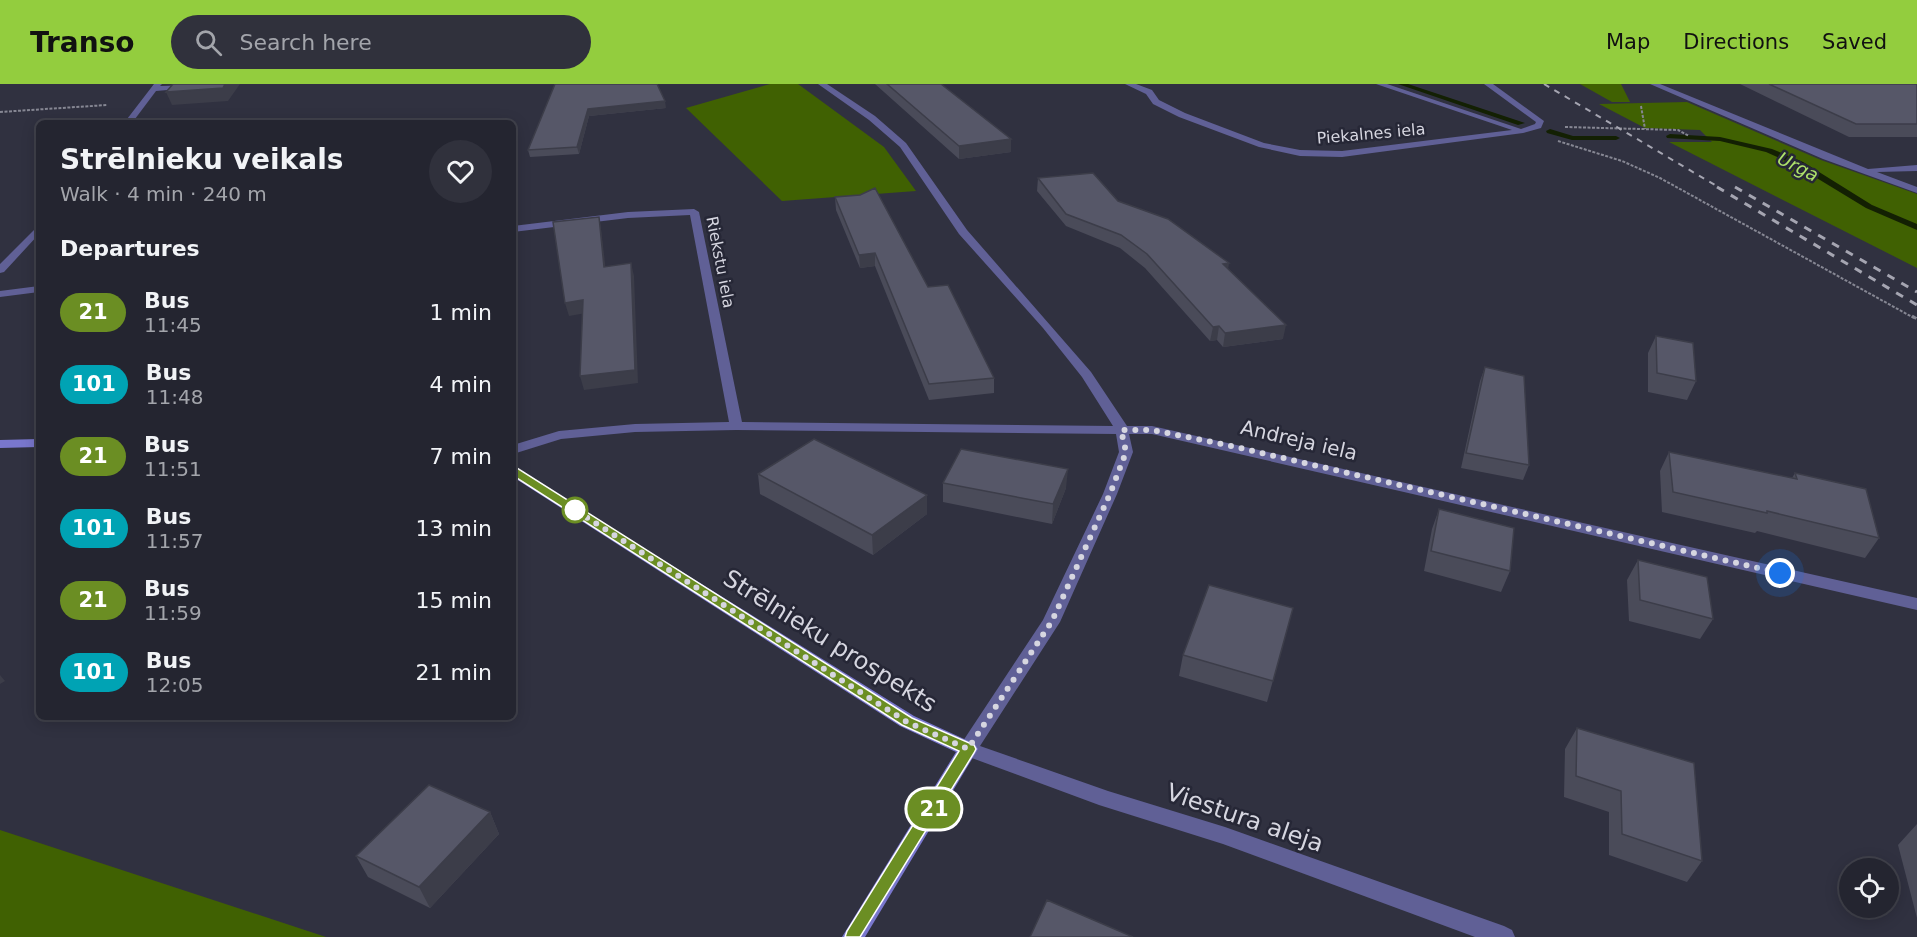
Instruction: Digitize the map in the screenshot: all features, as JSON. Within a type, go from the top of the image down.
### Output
[{"type":"street","points":[[130,120],[156,87],[232,84]]},
{"type":"street","points":[[822,84],[879,123],[903,145],[963,232],[1047,326],[1087,375],[1119,422],[1126,452],[1110,494],[1052,621],[968,749],[854,937]]},
{"type":"street","name":"Piekalnes iela","points":[[1129,84],[1149,92],[1156,102],[1182,115],[1262,145],[1300,153],[1342,154],[1523,131]]},
{"type":"street","points":[[1380,84],[1523,131],[1538,126],[1540,121],[1531,112],[1488,84]]},
{"type":"street","points":[[1654,84],[1826,157],[1917,190]]},
{"type":"street","points":[[1866,171],[1917,168]]},
{"type":"street","name":"Riekstu iela","points":[[516,229],[628,215],[694,212],[736,426]]},
{"type":"street","points":[[0,270],[36,231]]},
{"type":"street","points":[[0,294],[36,289]]},
{"type":"street","name":"Andreja iela","points":[[516,449],[559,435],[635,429],[736,426],[1152,430],[1250,450],[1917,604]]},
{"type":"street","points":[[0,444],[36,443]]},
{"type":"street","name":"Strēlnieku prospekts","points":[[516,473],[907,722],[968,749]]},
{"type":"street","name":"Viestura aleja","points":[[968,749],[1106,799],[1236,840],[1504,937]]},
{"type":"path","points":[[0,112],[143,103]]},
{"type":"path","points":[[1581,129],[1678,130],[1689,136]]},
{"type":"path","points":[[1523,131],[1603,154],[1659,178],[1917,319]]},
{"type":"green space","points":[[770,84],[798,84],[884,147],[916,191],[782,201],[686,108]]},
{"type":"green space","points":[[1580,84],[1621,84],[1630,102],[1612,102]]},
{"type":"green space","points":[[1687,102],[1821,160],[1917,194],[1917,268],[1669,142],[1712,142],[1700,130],[1645,128],[1599,104]]},
{"type":"green space","points":[[0,830],[326,937],[0,937]]},
{"type":"building","points":[[173,84],[225,84],[223,88],[166,92]]},
{"type":"building","points":[[555,84],[657,84],[665,101],[588,109],[577,147],[528,150]]},
{"type":"building","points":[[887,84],[941,84],[1011,139],[959,146]]},
{"type":"building","points":[[1769,84],[1917,84],[1917,124],[1856,124]]},
{"type":"building","points":[[1093,173],[1118,201],[1168,219],[1229,263],[1223,264],[1286,325],[1225,333],[1219,326],[1213,327],[1147,254],[1121,235],[1066,214],[1038,178]]},
{"type":"building","points":[[875,188],[928,287],[948,285],[994,378],[929,384],[875,253],[859,255],[835,197],[860,195]]},
{"type":"building","points":[[599,217],[604,267],[631,263],[635,370],[580,376],[583,300],[565,303],[553,222]]},
{"type":"building","points":[[1656,336],[1693,343],[1696,381],[1657,373]]},
{"type":"building","points":[[1485,367],[1524,376],[1529,465],[1466,453]]},
{"type":"building","points":[[814,439],[927,495],[872,535],[758,474]]},
{"type":"building","points":[[961,449],[1068,469],[1053,504],[943,483]]},
{"type":"building","points":[[1669,452],[1797,479],[1795,473],[1866,489],[1879,538],[1767,511],[1767,513],[1673,492]]},
{"type":"building","points":[[1439,509],[1514,528],[1510,571],[1431,551]]},
{"type":"building","points":[[1638,560],[1707,577],[1713,619],[1640,600]]},
{"type":"building","points":[[1209,585],[1293,608],[1273,681],[1183,655]]},
{"type":"building","points":[[1577,728],[1694,763],[1702,861],[1622,834],[1621,791],[1576,776]]},
{"type":"building","points":[[429,785],[490,812],[419,887],[356,856]]},
{"type":"building","points":[[1047,900],[1133,937],[1030,937]]},
{"type":"waterway","name":"Urga","points":[[1401,84],[1521,123]]},
{"type":"waterway","name":"Urga","points":[[1550,131],[1572,138],[1616,138]]},
{"type":"waterway","name":"Urga","points":[[1670,136],[1720,139],[1769,150],[1800,164],[1869,207],[1917,227]]},
{"type":"railway","points":[[1544,84],[1720,188]]},
{"type":"railway","points":[[1717,187],[1917,305]]},
{"type":"railway","points":[[1735,187],[1917,292]]},
{"type":"bus line","name":"21","points":[[516,473],[907,722],[968,749],[931,814],[854,937]]},
{"type":"route","points":[[575,510],[572,508],[907,722],[968,749],[1005,697],[1052,621],[1110,494],[1126,452],[1121,430],[1152,430],[1227,445],[1780,573]]}]
